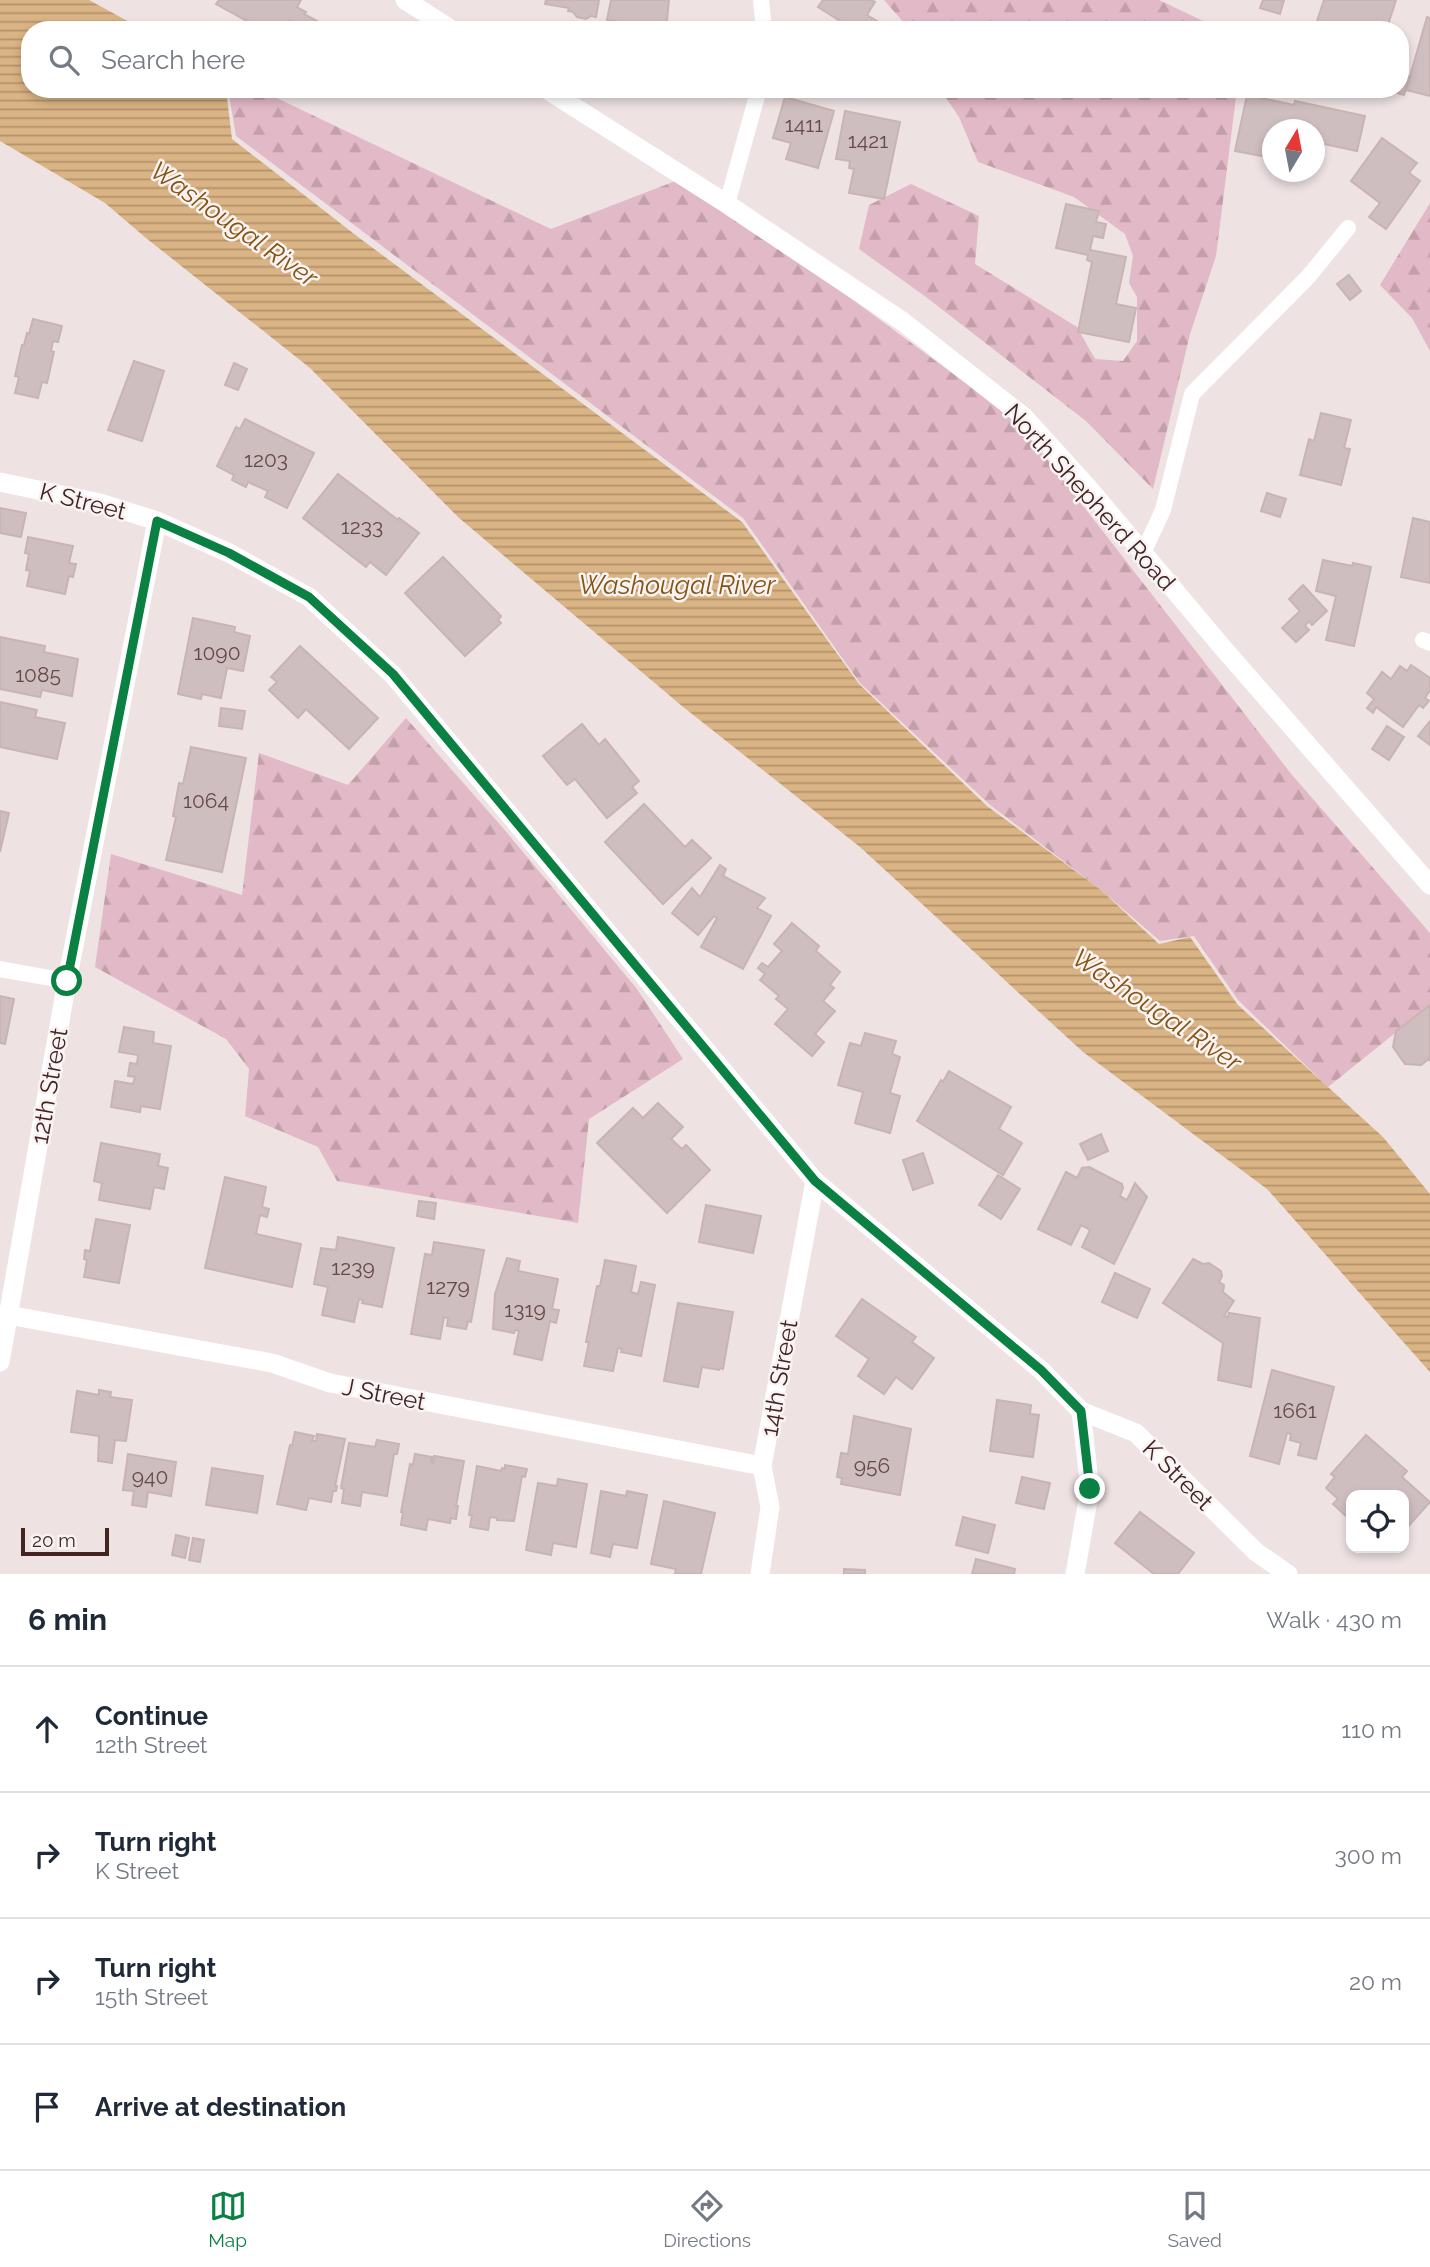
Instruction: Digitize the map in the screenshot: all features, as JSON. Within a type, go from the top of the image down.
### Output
[{"type":"street","points":[[405,0],[438,21]]},
{"type":"street","name":"North Shepherd Road","points":[[560,98],[727,204],[902,321],[1024,417],[1430,885]]},
{"type":"street","name":"K Street","points":[[0,482],[100,503],[157,521],[229,553],[309,597],[393,674],[815,1181],[1041,1370],[1081,1411],[1136,1433],[1256,1552],[1288,1574]]},
{"type":"street","name":"12th Street","points":[[0,1362],[67,981],[157,521]]},
{"type":"street","name":"14th Street","points":[[760,1574],[770,1507],[762,1466],[815,1181]]},
{"type":"street","name":"J Street","points":[[8,1315],[272,1363],[330,1383],[762,1466]]},
{"type":"street","points":[[1075,1574],[1090,1489],[1081,1411]]},
{"type":"lane","points":[[761,0],[763,21]]},
{"type":"lane","points":[[727,204],[756,98]]},
{"type":"lane","points":[[1143,553],[1163,510],[1192,394],[1308,276],[1348,228]]},
{"type":"lane","points":[[0,970],[67,981]]},
{"type":"green space","points":[[884,0],[1159,0],[1203,21],[902,21]]},
{"type":"green space","points":[[230,98],[277,98],[551,229],[678,180],[837,288],[1018,422],[1292,775],[1430,933],[1430,1005],[1328,1087],[1238,1000],[1194,936],[1160,941],[1101,890],[989,804],[860,683],[743,518],[236,136]]},
{"type":"green space","points":[[946,98],[1236,98],[1216,256],[1190,334],[1153,489],[1086,421],[926,297],[859,249],[869,205],[911,184],[979,216],[975,264],[1077,327],[1095,359],[1123,361],[1137,341],[1137,297],[1129,283],[1133,256],[1125,234],[1074,197],[978,162],[959,117]]},
{"type":"green space","points":[[1430,203],[1430,351],[1412,318],[1380,285]]},
{"type":"green space","points":[[406,718],[503,828],[637,989],[683,1059],[589,1119],[578,1223],[337,1181],[318,1147],[245,1116],[249,1069],[226,1039],[95,967],[111,854],[242,895],[259,753],[348,785]]},
{"type":"water","name":"Washougal River","points":[[0,0],[89,0],[128,21],[21,21],[21,98],[227,98],[232,139],[358,237],[742,522],[859,684],[987,806],[1101,890],[1159,944],[1190,937],[1238,1005],[1383,1137],[1430,1194],[1430,1372],[1267,1189],[1083,1052],[860,847],[682,706],[458,517],[310,368],[105,203],[0,141]]},
{"type":"building","points":[[219,0],[301,0],[297,7],[317,21],[247,21],[216,4]]},
{"type":"building","points":[[546,0],[599,0],[596,17],[586,19],[577,17],[568,11],[569,8],[545,4]]},
{"type":"building","points":[[611,0],[669,0],[667,21],[607,20]]},
{"type":"building","points":[[823,0],[871,0],[875,2],[867,15],[877,21],[840,21],[818,7]]},
{"type":"building","points":[[1263,0],[1284,0],[1280,14],[1260,8]]},
{"type":"building","points":[[1324,0],[1396,0],[1389,21],[1317,21]]},
{"type":"building","points":[[1427,17],[1430,18],[1430,96],[1409,91],[1409,80]]},
{"type":"building","points":[[785,98],[834,111],[818,168],[786,159],[791,143],[773,138]]},
{"type":"building","points":[[1246,98],[1261,98],[1294,105],[1295,101],[1365,116],[1357,151],[1325,144],[1325,119],[1262,119],[1262,156],[1235,151]]},
{"type":"building","points":[[845,111],[900,122],[884,199],[849,193],[854,169],[849,168],[850,161],[836,159]]},
{"type":"building","points":[[1382,138],[1417,163],[1409,173],[1420,181],[1386,229],[1369,217],[1380,203],[1351,181]]},
{"type":"building","points":[[1066,204],[1099,211],[1096,222],[1106,224],[1103,238],[1093,236],[1090,250],[1126,257],[1116,304],[1136,308],[1129,342],[1078,332],[1092,262],[1087,260],[1088,255],[1056,248]]},
{"type":"building","points":[[1349,275],[1361,291],[1350,300],[1337,284]]},
{"type":"building","points":[[33,319],[62,326],[58,342],[53,341],[51,351],[54,352],[47,383],[42,382],[38,398],[15,393],[19,377],[15,376],[22,345],[27,333],[29,334]]},
{"type":"building","points":[[134,361],[164,371],[142,441],[108,430]]},
{"type":"building","points":[[234,363],[247,369],[238,390],[225,385]]},
{"type":"building","points":[[1321,413],[1351,420],[1344,448],[1350,449],[1341,485],[1300,475],[1309,439],[1314,441]]},
{"type":"building","points":[[245,419],[314,453],[287,508],[265,497],[268,491],[248,482],[246,487],[232,480],[234,475],[217,466],[236,427],[240,429]]},
{"type":"building","points":[[338,474],[419,533],[386,575],[370,562],[366,567],[303,518]]},
{"type":"building","points":[[1267,493],[1286,499],[1280,517],[1261,511]]},
{"type":"building","points":[[0,508],[26,513],[21,537],[0,533]]},
{"type":"building","points":[[1413,518],[1430,522],[1430,583],[1401,577]]},
{"type":"building","points":[[28,537],[73,546],[69,563],[76,564],[73,577],[69,576],[65,594],[27,586],[30,571],[26,570],[29,554],[25,553]]},
{"type":"building","points":[[443,557],[501,616],[498,620],[501,623],[465,656],[405,593]]},
{"type":"building","points":[[1323,560],[1371,567],[1354,646],[1326,640],[1336,596],[1316,591]]},
{"type":"building","points":[[1303,585],[1327,611],[1312,625],[1309,621],[1305,626],[1309,630],[1296,642],[1282,628],[1300,611],[1289,599]]},
{"type":"building","points":[[193,618],[235,627],[234,632],[250,636],[243,671],[227,668],[221,698],[202,694],[201,699],[178,694]]},
{"type":"building","points":[[0,637],[45,646],[44,652],[78,659],[72,696],[42,690],[40,697],[0,689]]},
{"type":"building","points":[[300,646],[378,718],[349,749],[306,709],[298,718],[269,690],[277,682],[271,677]]},
{"type":"building","points":[[1411,665],[1430,678],[1430,690],[1425,698],[1429,701],[1423,708],[1419,705],[1403,727],[1376,707],[1373,713],[1367,708],[1374,699],[1367,693],[1382,672],[1391,679],[1400,666],[1407,671]]},
{"type":"building","points":[[0,702],[37,710],[35,717],[65,723],[57,759],[0,747]]},
{"type":"building","points":[[221,708],[245,711],[242,729],[219,726]]},
{"type":"building","points":[[1430,721],[1430,745],[1418,736]]},
{"type":"building","points":[[582,724],[599,745],[605,739],[639,781],[632,787],[637,793],[607,818],[575,779],[567,785],[543,756]]},
{"type":"building","points":[[1387,726],[1404,737],[1389,760],[1372,749]]},
{"type":"building","points":[[191,747],[246,758],[222,872],[166,860],[176,817],[173,816],[179,783],[183,784]]},
{"type":"building","points":[[644,804],[685,847],[692,840],[711,858],[663,904],[605,842]]},
{"type":"building","points":[[0,811],[9,813],[0,852]]},
{"type":"building","points":[[720,865],[726,869],[723,876],[765,898],[757,908],[771,916],[743,969],[701,947],[717,918],[714,916],[698,935],[672,913],[692,888],[700,897]]},
{"type":"building","points":[[792,923],[819,946],[816,951],[840,972],[830,985],[834,988],[823,1001],[835,1011],[815,1034],[824,1042],[812,1056],[775,1024],[788,1009],[776,999],[779,996],[760,980],[765,974],[758,968],[762,963],[768,967],[782,951],[774,944]]},
{"type":"building","points":[[0,996],[14,999],[5,1044],[0,1043]]},
{"type":"building","points":[[1430,1005],[1430,1061],[1429,1059],[1421,1065],[1405,1064],[1393,1047],[1396,1031]]},
{"type":"building","points":[[124,1027],[154,1032],[153,1043],[171,1046],[160,1109],[141,1106],[140,1112],[111,1107],[115,1081],[133,1084],[135,1077],[128,1076],[130,1063],[137,1064],[138,1055],[119,1052]]},
{"type":"building","points":[[865,1033],[896,1041],[892,1054],[900,1057],[890,1093],[900,1096],[890,1133],[855,1123],[863,1092],[838,1085],[850,1043],[861,1046]]},
{"type":"building","points":[[949,1071],[1011,1107],[999,1129],[1022,1143],[1003,1175],[917,1121]]},
{"type":"building","points":[[658,1103],[683,1127],[671,1139],[682,1149],[686,1145],[710,1170],[667,1213],[597,1143],[633,1108],[643,1118]]},
{"type":"building","points":[[1101,1134],[1108,1151],[1088,1160],[1080,1144]]},
{"type":"building","points":[[101,1143],[160,1154],[158,1166],[168,1168],[164,1189],[154,1187],[150,1209],[99,1200],[102,1183],[94,1181]]},
{"type":"building","points":[[923,1153],[933,1183],[913,1190],[903,1160]]},
{"type":"building","points":[[1089,1167],[1122,1184],[1120,1196],[1127,1200],[1135,1183],[1147,1197],[1114,1264],[1082,1247],[1090,1230],[1081,1225],[1071,1245],[1038,1229],[1066,1172],[1077,1178],[1082,1168]]},
{"type":"building","points":[[998,1175],[1020,1189],[1001,1219],[979,1205]]},
{"type":"building","points":[[225,1177],[266,1187],[262,1207],[269,1209],[267,1217],[260,1215],[256,1234],[301,1244],[292,1287],[205,1268]]},
{"type":"building","points":[[419,1201],[436,1203],[434,1219],[417,1216]]},
{"type":"building","points":[[706,1205],[761,1216],[753,1253],[699,1242]]},
{"type":"building","points":[[96,1219],[130,1225],[119,1283],[84,1277],[87,1260],[84,1259],[85,1250],[90,1251]]},
{"type":"building","points":[[338,1237],[394,1248],[382,1307],[362,1303],[363,1300],[359,1299],[354,1322],[322,1315],[328,1287],[314,1284],[321,1248],[336,1250]]},
{"type":"building","points":[[434,1242],[484,1250],[471,1322],[468,1321],[466,1329],[447,1326],[448,1318],[444,1317],[440,1339],[411,1334],[425,1254],[432,1255]]},
{"type":"building","points":[[507,1258],[520,1261],[518,1271],[558,1279],[552,1309],[559,1310],[556,1323],[550,1321],[542,1360],[514,1354],[519,1331],[515,1330],[514,1333],[493,1329],[495,1294]]},
{"type":"building","points":[[1193,1259],[1203,1264],[1209,1263],[1221,1271],[1219,1282],[1224,1285],[1223,1292],[1234,1301],[1224,1316],[1228,1317],[1229,1313],[1260,1318],[1251,1387],[1218,1380],[1223,1343],[1163,1303]]},
{"type":"building","points":[[605,1260],[636,1266],[631,1292],[638,1294],[641,1282],[655,1285],[641,1356],[621,1352],[622,1349],[618,1348],[613,1371],[584,1366],[597,1286],[600,1286]]},
{"type":"building","points":[[1115,1273],[1150,1289],[1137,1318],[1102,1302]]},
{"type":"building","points":[[862,1299],[916,1337],[912,1342],[934,1358],[912,1389],[896,1377],[884,1394],[858,1376],[869,1359],[836,1336]]},
{"type":"building","points":[[678,1303],[733,1312],[723,1369],[702,1367],[698,1387],[664,1381]]},
{"type":"building","points":[[1272,1370],[1334,1387],[1316,1459],[1298,1455],[1301,1443],[1290,1440],[1291,1434],[1287,1433],[1279,1464],[1250,1456]]},
{"type":"building","points":[[99,1390],[111,1392],[110,1397],[132,1400],[126,1441],[115,1440],[112,1463],[98,1461],[99,1436],[71,1432],[77,1391],[99,1395]]},
{"type":"building","points":[[997,1400],[1031,1405],[1030,1414],[1039,1415],[1033,1457],[990,1451]]},
{"type":"building","points":[[854,1416],[911,1429],[900,1495],[841,1484],[842,1478],[837,1477],[841,1453],[848,1454]]},
{"type":"building","points":[[295,1432],[314,1436],[312,1441],[316,1441],[317,1434],[345,1439],[336,1491],[333,1491],[331,1502],[309,1498],[306,1510],[277,1504]]},
{"type":"building","points":[[1366,1435],[1407,1471],[1402,1477],[1430,1502],[1409,1525],[1409,1490],[1346,1490],[1346,1516],[1333,1504],[1338,1499],[1326,1488],[1335,1477],[1331,1474]]},
{"type":"building","points":[[377,1440],[399,1444],[397,1454],[394,1454],[387,1496],[362,1492],[360,1506],[342,1503],[344,1489],[341,1488],[349,1443],[375,1447]]},
{"type":"building","points":[[128,1454],[176,1462],[171,1496],[148,1492],[146,1507],[132,1505],[134,1491],[123,1490]]},
{"type":"building","points":[[415,1454],[432,1457],[433,1463],[434,1456],[464,1461],[456,1519],[451,1518],[450,1523],[428,1519],[426,1530],[401,1525],[410,1464],[413,1465]]},
{"type":"building","points":[[505,1465],[527,1469],[525,1477],[522,1476],[514,1521],[490,1517],[488,1530],[470,1527],[472,1515],[469,1515],[477,1466],[501,1471],[502,1468],[505,1469]]},
{"type":"building","points":[[212,1468],[263,1476],[257,1513],[206,1505]]},
{"type":"building","points":[[1022,1477],[1050,1483],[1044,1509],[1016,1503]]},
{"type":"building","points":[[558,1479],[587,1484],[576,1547],[553,1543],[551,1555],[526,1550],[538,1483],[557,1486]]},
{"type":"building","points":[[601,1491],[626,1496],[627,1491],[647,1495],[637,1548],[613,1544],[610,1557],[591,1553]]},
{"type":"building","points":[[664,1501],[715,1513],[701,1574],[675,1574],[676,1569],[651,1564]]},
{"type":"building","points":[[1140,1512],[1194,1553],[1178,1574],[1154,1574],[1115,1543]]},
{"type":"building","points":[[963,1517],[995,1525],[988,1553],[956,1545]]},
{"type":"building","points":[[176,1535],[189,1538],[185,1558],[172,1555]]},
{"type":"building","points":[[193,1538],[204,1540],[200,1562],[189,1560]]},
{"type":"building","points":[[976,1559],[1015,1569],[1014,1574],[972,1574]]},
{"type":"building","points":[[844,1569],[865,1570],[865,1574],[844,1574]]},
{"type":"route","points":[[67,981],[157,521],[229,553],[309,597],[393,674],[815,1181],[1041,1370],[1081,1411],[1090,1489]]}]
